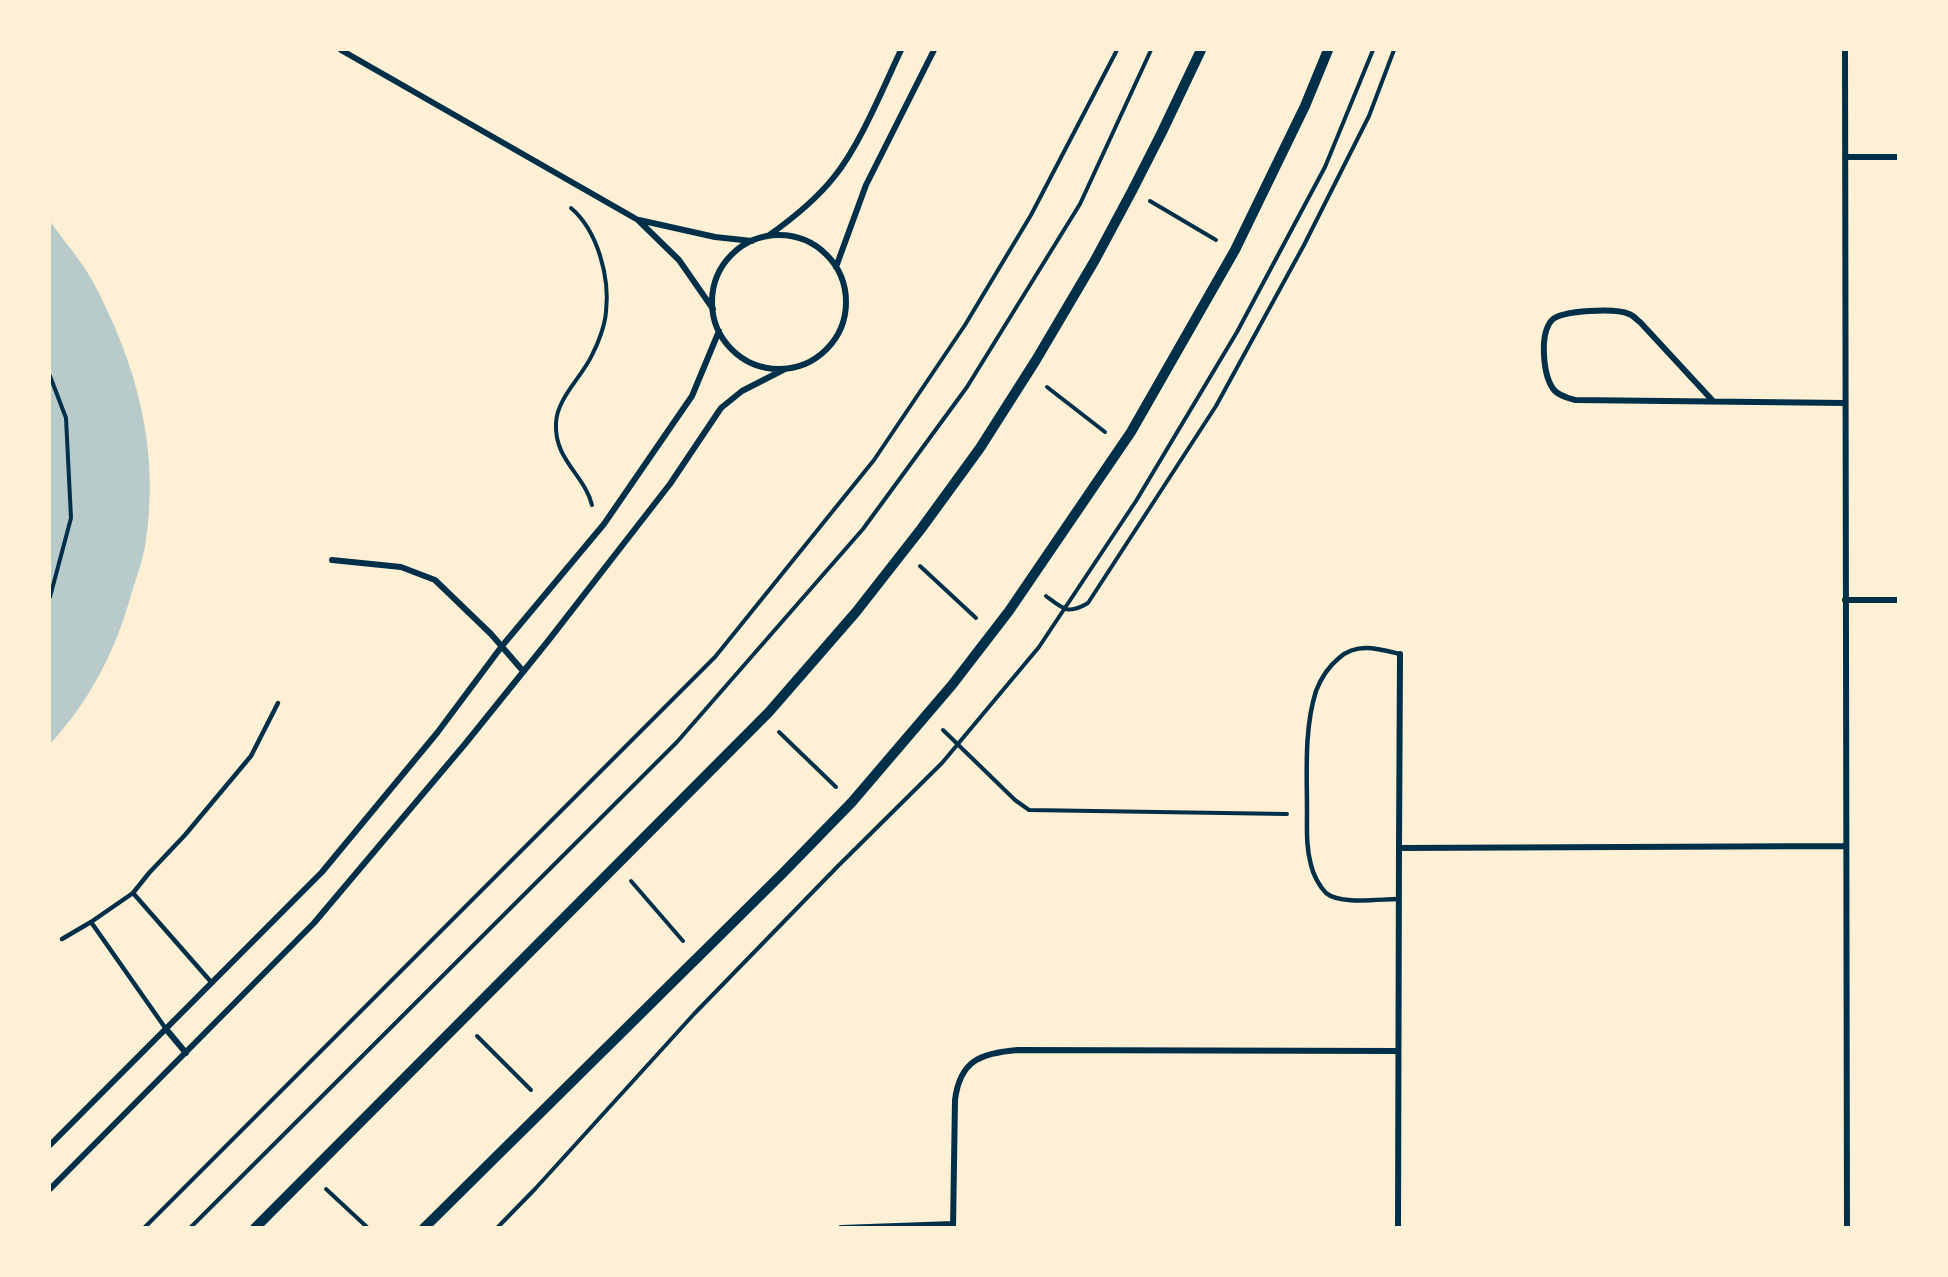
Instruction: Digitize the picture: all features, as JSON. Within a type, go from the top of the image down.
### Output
[{"type":"street","points":[[341,50],[638,220],[679,260],[713,309]]},
{"type":"street","points":[[767,236],[792,219],[835,176],[857,140],[901,50]]},
{"type":"street","points":[[836,267],[866,185],[934,50]]},
{"type":"street","points":[[255,1227],[764,718],[856,612],[980,448],[1029,372],[1095,260],[1162,132],[1201,50]]},
{"type":"street","points":[[424,1227],[852,802],[992,633],[1122,445],[1235,250],[1305,106],[1328,50]]},
{"type":"street","points":[[1845,50],[1847,1227]]},
{"type":"street","points":[[1845,157],[1899,158]]},
{"type":"street","points":[[638,220],[715,237],[752,241]]},
{"type":"street","points":[[783,235],[799,238],[813,245],[826,254],[836,267],[843,282],[846,299],[839,333],[830,347],[801,366],[769,369],[753,364],[733,350],[719,332],[713,309],[713,292],[718,276],[738,250],[752,241],[767,236],[783,235]]},
{"type":"street","points":[[1713,401],[1629,313],[1613,310],[1567,313],[1552,320],[1544,337],[1545,370],[1554,390],[1562,396],[1575,400],[1845,403]]},
{"type":"street","points":[[50,1145],[322,872],[437,733],[502,646],[604,524],[687,405],[719,332]]},
{"type":"street","points":[[50,1188],[314,923],[524,671],[670,484],[721,408],[742,391],[784,369]]},
{"type":"street","points":[[332,560],[401,567],[435,580],[524,671]]},
{"type":"street","points":[[1845,600],[1899,600]]},
{"type":"street","points":[[1398,1227],[1400,654]]},
{"type":"street","points":[[1400,848],[1845,846]]},
{"type":"street","points":[[166,1029],[186,1053]]},
{"type":"street","points":[[841,1227],[953,1226],[957,1083],[963,1072],[975,1060],[987,1054],[1018,1050],[1397,1051]]},
{"type":"lane","points":[[1398,899],[1341,899],[1328,894],[1321,886],[1311,865],[1306,838],[1306,775],[1309,732],[1316,692],[1324,672],[1340,656],[1359,648],[1378,648],[1400,654]]},
{"type":"lane","points":[[62,939],[133,893],[251,756],[278,703]]},
{"type":"lane","points":[[133,893],[212,983]]},
{"type":"lane","points":[[91,922],[166,1029]]},
{"type":"path","points":[[144,1227],[715,657],[874,460],[958,335],[1031,215],[1117,50]]},
{"type":"path","points":[[190,1227],[677,742],[863,529],[967,387],[1080,204],[1151,50]]},
{"type":"path","points":[[1028,584],[1064,609],[1075,610],[1088,603],[1216,406],[1304,245],[1353,148],[1369,116],[1394,50]]},
{"type":"path","points":[[1131,191],[1235,250]]},
{"type":"path","points":[[570,207],[592,232],[604,268],[606,313],[593,354],[580,377],[563,399],[556,422],[560,448],[567,465],[585,486],[592,504],[591,513]]},
{"type":"path","points":[[1029,372],[1122,445]]},
{"type":"path","points":[[50,376],[66,418],[71,518],[50,597]]},
{"type":"path","points":[[903,551],[992,633]]},
{"type":"path","points":[[928,713],[957,745],[1015,800],[1029,810],[1307,814]]},
{"type":"path","points":[[764,718],[852,802]]},
{"type":"path","points":[[617,866],[698,957]]},
{"type":"path","points":[[462,1020],[547,1106]]},
{"type":"path","points":[[309,1173],[368,1227]]},
{"type":"shaded area","points":[[50,221],[92,280],[122,344],[141,409],[150,476],[144,552],[118,636],[89,693],[50,744]]}]
